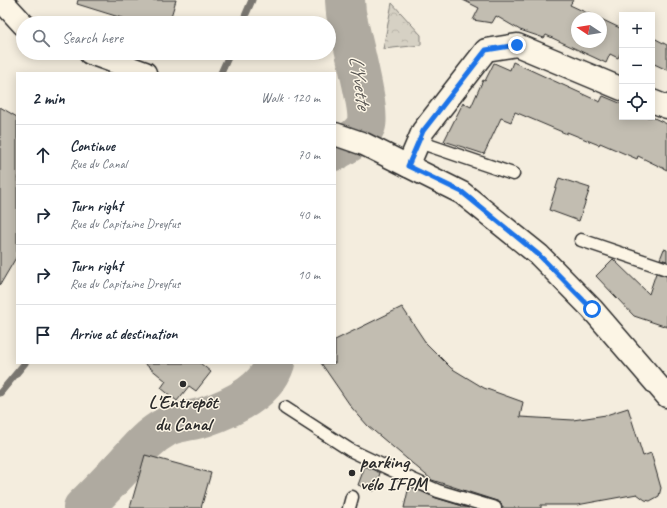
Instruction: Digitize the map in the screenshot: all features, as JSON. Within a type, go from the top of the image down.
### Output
[{"type":"street","points":[[1,0],[16,16]]},
{"type":"street","points":[[0,21],[16,25]]},
{"type":"street","points":[[408,166],[423,131],[486,50],[517,45],[619,88]]},
{"type":"street","points":[[109,60],[142,72]]},
{"type":"street","points":[[655,102],[667,107]]},
{"type":"street","points":[[336,134],[364,144],[462,192],[539,255],[592,309],[667,396]]},
{"type":"lane","points":[[418,142],[513,174]]},
{"type":"lane","points":[[581,240],[667,269]]},
{"type":"lane","points":[[285,408],[350,450],[438,492],[495,508]]},
{"type":"green space","points":[[392,3],[421,35],[421,45],[383,49]]},
{"type":"building","points":[[78,0],[176,0],[171,16],[116,16],[77,4]]},
{"type":"building","points":[[463,0],[573,0],[570,5],[585,12],[571,12],[571,47],[546,35],[544,38],[520,30],[496,16],[492,23],[473,20],[479,8]]},
{"type":"building","points":[[607,22],[619,28],[619,56],[618,58],[610,54],[606,63],[574,48],[607,48]]},
{"type":"building","points":[[655,39],[667,45],[667,70],[655,64]]},
{"type":"building","points":[[513,62],[600,102],[603,96],[619,103],[619,120],[655,120],[655,118],[667,124],[667,170],[638,156],[637,159],[600,143],[599,145],[567,132],[567,134],[515,112],[511,122],[501,118],[484,154],[444,141],[463,103],[471,107],[483,80],[485,81],[494,63],[510,70]]},
{"type":"building","points":[[0,107],[16,116],[16,258],[0,285]]},
{"type":"building","points":[[559,178],[590,188],[579,221],[549,210]]},
{"type":"building","points":[[664,249],[667,250],[667,261],[660,259]]},
{"type":"building","points":[[613,259],[649,294],[656,273],[667,276],[667,327],[634,316],[596,276]]},
{"type":"building","points":[[402,307],[426,343],[451,368],[484,388],[523,402],[520,417],[573,420],[606,415],[628,408],[643,456],[651,453],[661,488],[659,496],[650,501],[645,500],[637,494],[577,505],[541,505],[541,508],[502,508],[501,503],[497,501],[432,480],[368,426],[352,408],[322,364],[336,364],[336,340]]},
{"type":"building","name":"L'Entrepôt du Canal","points":[[145,364],[201,364],[211,372],[196,391],[189,386],[177,401],[161,388],[166,381]]},
{"type":"building","points":[[145,455],[211,473],[201,508],[130,508]]},
{"type":"building","points":[[365,466],[380,473],[374,491],[358,485]]},
{"type":"building","points":[[409,486],[436,498],[469,508],[404,508]]},
{"type":"waterway","points":[[245,16],[252,0]]},
{"type":"waterway","name":"L'Yvette","points":[[336,150],[364,130],[367,117],[366,104],[346,13],[345,0]]},
{"type":"waterway","points":[[221,72],[227,60]]},
{"type":"waterway","points":[[0,393],[24,364]]},
{"type":"waterway","name":"L'Yvette","points":[[83,508],[151,437],[170,425],[199,418],[236,404],[246,398],[264,382],[274,364]]},
{"type":"place","name":"L'Entrepôt du Canal","points":[[183,384]]},
{"type":"place","name":"parking vélo IFPM","points":[[352,473]]},
{"type":"route","points":[[517,45],[486,50],[423,131],[408,166],[462,192],[539,255],[592,309]]}]
